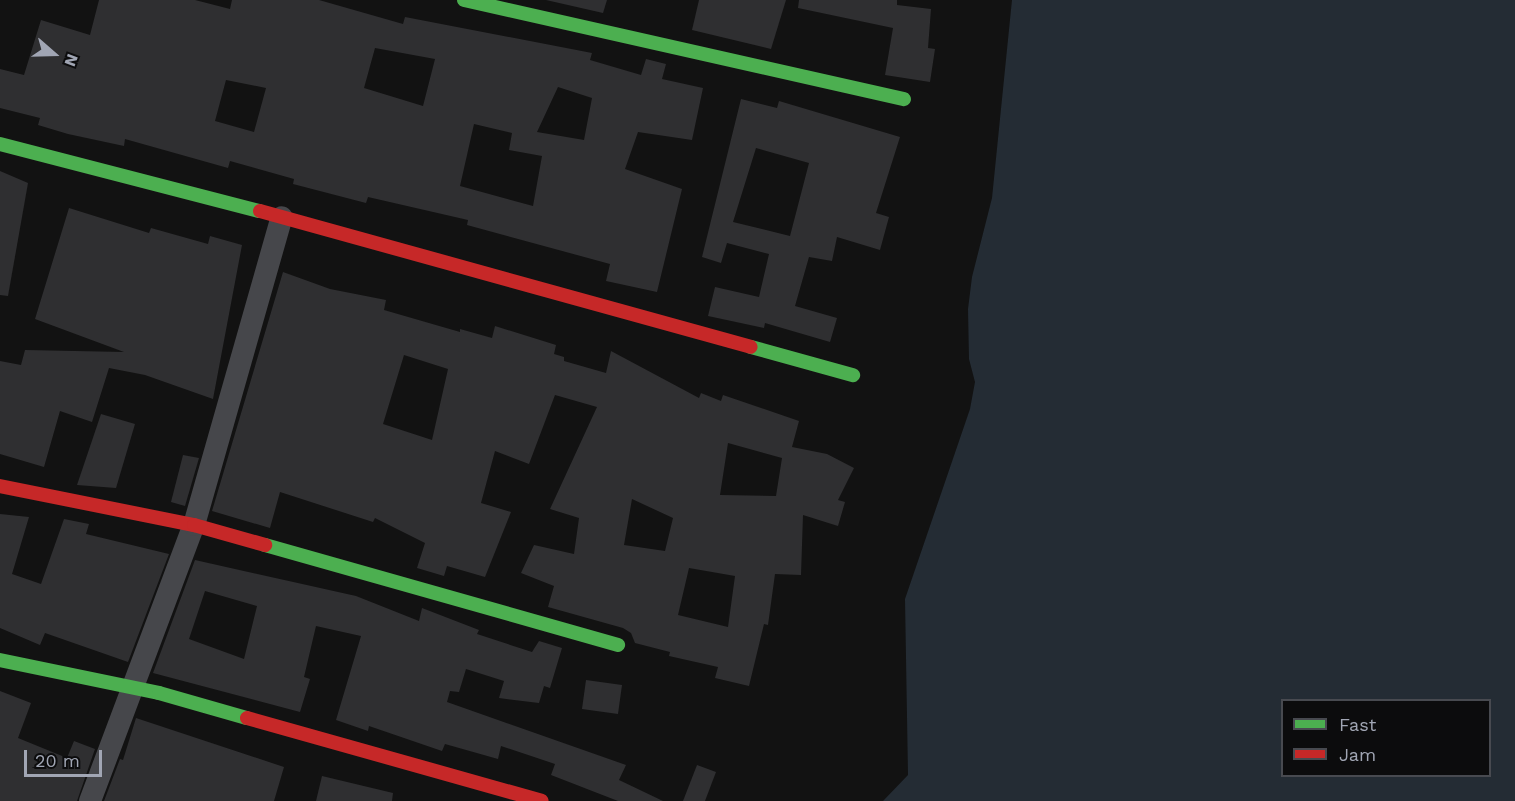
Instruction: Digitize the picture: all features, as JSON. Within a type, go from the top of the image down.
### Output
[{"type":"street","points":[[464,0],[904,99]]},
{"type":"street","points":[[0,144],[282,217],[854,375]]},
{"type":"street","points":[[90,801],[131,687],[194,525],[282,217]]},
{"type":"street","points":[[0,486],[153,520],[194,525],[618,645]]},
{"type":"street","points":[[0,660],[131,687],[542,801]]},
{"type":"shaded area","points":[[1012,0],[1515,0],[1515,801],[883,801],[908,775],[905,599],[970,409],[975,382],[969,359],[968,309],[972,277],[992,198]]},
{"type":"building","points":[[99,0],[195,0],[230,9],[232,0],[319,0],[403,24],[405,17],[592,53],[590,60],[641,75],[646,59],[666,64],[662,79],[703,88],[692,140],[638,132],[625,169],[682,189],[657,292],[606,281],[610,264],[467,225],[468,220],[368,197],[366,203],[293,184],[294,179],[230,161],[228,168],[125,139],[124,146],[68,134],[38,125],[40,118],[0,108],[0,69],[24,75],[41,20],[90,35]],"holes":[[[375,48],[435,59],[423,106],[364,88]],[[226,80],[266,88],[254,132],[215,121]],[[558,87],[592,98],[584,140],[537,132]],[[474,124],[512,133],[509,150],[542,156],[533,206],[460,186]]]},
{"type":"building","points":[[546,0],[607,0],[603,13]]},
{"type":"building","points":[[699,0],[786,0],[771,49],[692,30]]},
{"type":"building","points":[[799,0],[897,0],[897,5],[931,9],[928,48],[935,49],[930,82],[885,75],[893,28],[798,8]]},
{"type":"building","points":[[741,99],[777,108],[779,101],[900,137],[876,213],[889,217],[880,250],[837,237],[832,261],[809,257],[795,306],[837,318],[830,342],[765,323],[764,328],[708,316],[715,287],[759,297],[769,254],[727,243],[721,263],[702,257]],"holes":[[[756,148],[809,163],[790,236],[733,222]]]},
{"type":"building","points":[[0,171],[28,183],[8,296],[0,295]]},
{"type":"building","points":[[69,208],[149,233],[151,228],[208,244],[210,236],[242,245],[213,399],[145,375],[109,368],[92,422],[60,411],[44,467],[0,454],[0,361],[21,365],[25,350],[124,352],[35,319]]},
{"type":"building","points":[[283,272],[330,289],[386,300],[384,310],[460,332],[460,329],[492,338],[495,326],[556,345],[554,354],[564,357],[564,361],[606,373],[611,351],[699,398],[701,393],[721,401],[723,395],[799,421],[792,447],[827,454],[854,468],[838,500],[845,502],[838,526],[803,515],[801,575],[775,574],[768,625],[764,624],[749,686],[715,678],[718,667],[669,656],[670,652],[635,643],[631,633],[623,628],[548,607],[554,586],[521,573],[534,545],[574,554],[579,518],[550,509],[597,407],[555,395],[529,464],[495,451],[481,503],[511,512],[485,577],[447,566],[444,576],[417,568],[425,543],[375,518],[373,522],[280,492],[270,528],[212,511]],"holes":[[[404,355],[448,369],[432,440],[383,424]],[[728,443],[782,458],[776,496],[720,495]],[[632,499],[673,518],[665,551],[624,545]],[[689,568],[735,576],[728,627],[678,615]]]},
{"type":"building","points":[[101,414],[135,424],[116,488],[77,485]]},
{"type":"building","points":[[183,455],[199,458],[185,506],[171,502]]},
{"type":"building","points":[[0,514],[29,517],[12,574],[41,584],[64,519],[89,524],[86,534],[169,554],[128,662],[45,633],[40,645],[0,628]]},
{"type":"building","points":[[195,560],[356,596],[419,621],[422,608],[479,630],[477,634],[532,652],[539,641],[562,648],[550,688],[544,686],[539,703],[499,698],[504,681],[466,669],[459,692],[450,691],[447,702],[626,765],[619,780],[663,801],[618,801],[551,775],[555,764],[501,746],[498,759],[445,744],[442,751],[369,726],[368,731],[336,720],[361,636],[316,626],[304,677],[310,679],[300,712],[153,673]],"holes":[[[205,591],[257,606],[244,659],[189,639]]]},
{"type":"building","points":[[586,680],[622,685],[618,714],[582,709]]},
{"type":"building","points":[[0,691],[31,703],[18,738],[67,758],[74,741],[95,749],[77,801],[0,801]]},
{"type":"building","points":[[136,718],[284,767],[274,801],[104,801],[120,759],[123,760]]},
{"type":"building","points":[[697,765],[716,772],[705,801],[683,801]]},
{"type":"building","points":[[322,776],[393,793],[392,801],[316,801]]},
{"type":"traffic: fast","points":[[464,0],[904,99]]},
{"type":"traffic: fast","points":[[0,144],[260,211]]},
{"type":"traffic: fast","points":[[751,347],[853,375]]},
{"type":"traffic: fast","points":[[265,545],[618,645]]},
{"type":"traffic: fast","points":[[0,660],[159,693],[247,718]]},
{"type":"traffic: jam","points":[[260,211],[751,347]]},
{"type":"traffic: jam","points":[[0,486],[194,525],[265,545]]},
{"type":"traffic: jam","points":[[247,718],[542,801]]}]
